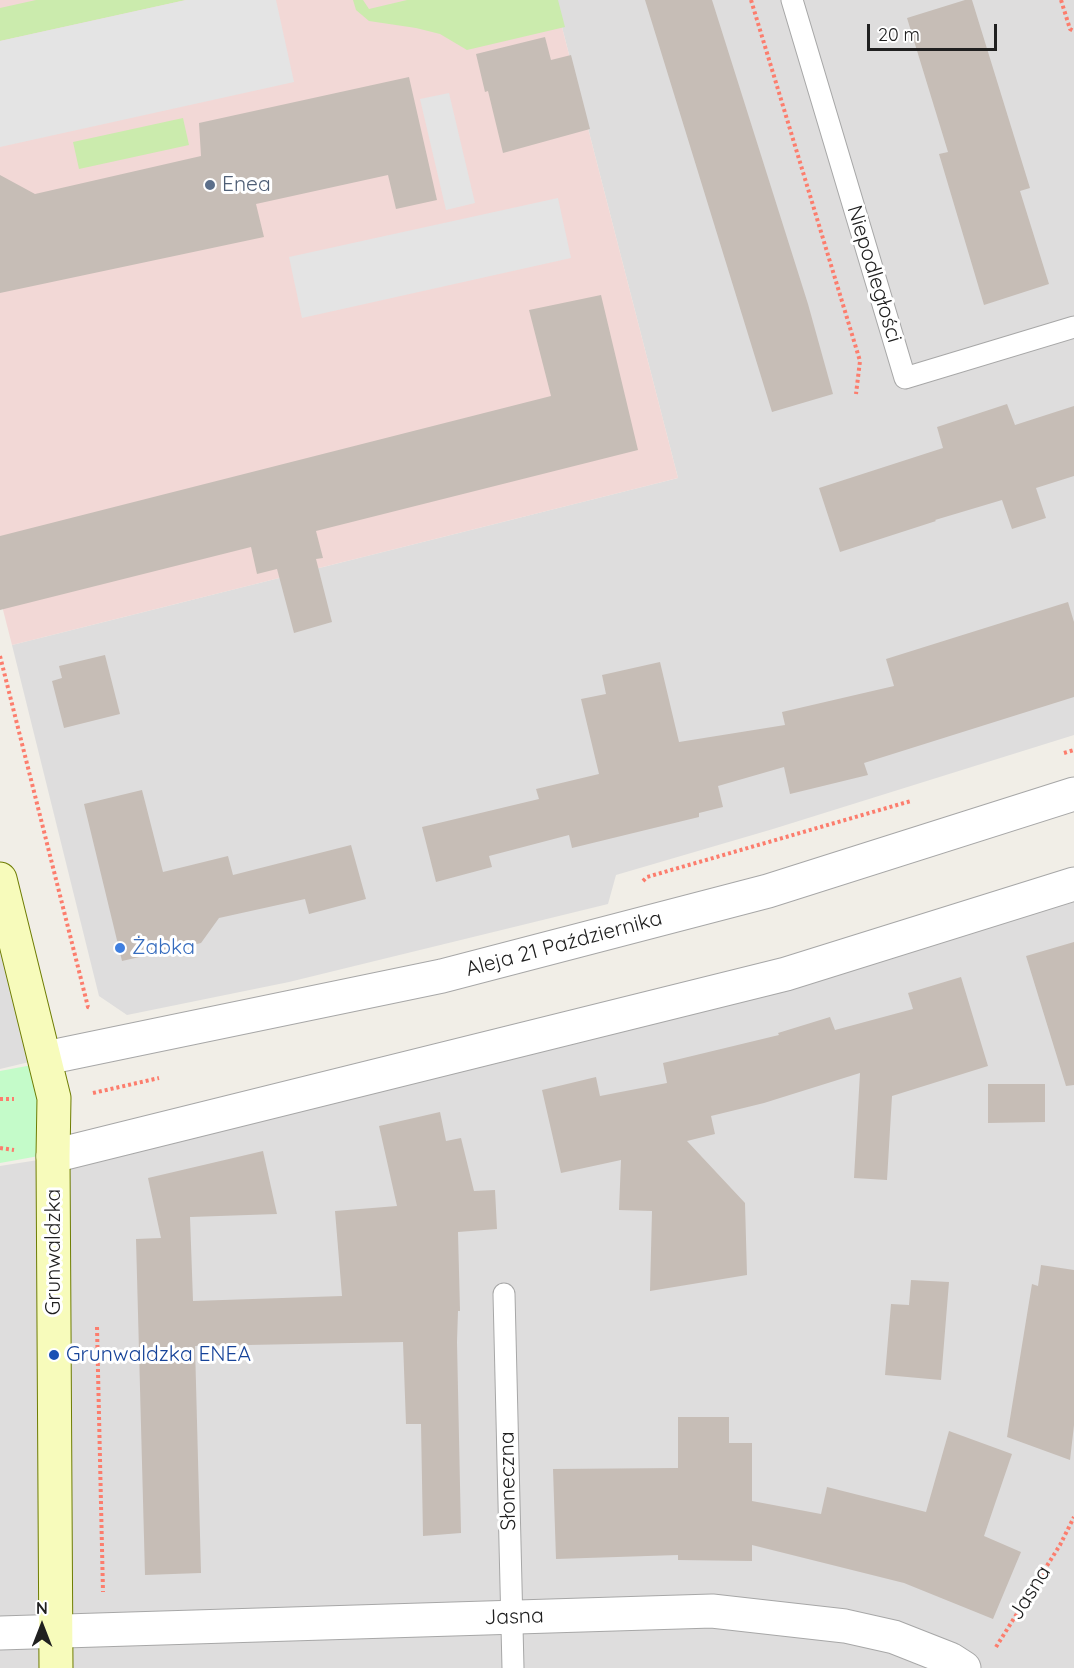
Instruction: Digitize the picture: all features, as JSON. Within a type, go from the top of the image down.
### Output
[{"type":"street","name":"Aleja 21 Października","points":[[46,1058],[442,976],[768,891],[1074,794]]},
{"type":"street","name":"Grunwaldzka","points":[[0,879],[46,1058],[54,1098],[56,1668]]},
{"type":"street","points":[[53,1156],[786,974],[1074,884]]},
{"type":"street","name":"Jasna","points":[[0,1633],[712,1611],[792,1618],[845,1626],[894,1638],[950,1659],[964,1668]]},
{"type":"lane","name":"Niepodległości","points":[[792,0],[905,378],[1074,327]]},
{"type":"lane","name":"Słoneczna","points":[[504,1294],[513,1668]]},
{"type":"path","points":[[751,0],[860,361],[856,394]]},
{"type":"path","points":[[1061,0],[1070,29],[1074,32]]},
{"type":"path","points":[[0,656],[88,1007],[94,1010]]},
{"type":"path","points":[[1063,754],[1074,750]]},
{"type":"path","points":[[640,884],[647,878],[918,799]]},
{"type":"path","points":[[96,1318],[104,1629]]},
{"type":"path","name":"Jasna","points":[[995,1649],[1060,1545],[1074,1517]]},
{"type":"shaded area","points":[[0,0],[555,0],[678,478],[12,645],[0,598]]},
{"type":"shaded area","points":[[186,0],[276,0],[294,82],[0,147],[0,41]]},
{"type":"shaded area","points":[[555,0],[1074,0],[1074,735],[773,829],[616,875],[608,904],[289,982],[127,1015],[99,996],[12,645],[678,478]]},
{"type":"shaded area","points":[[449,93],[475,203],[446,210],[420,99]]},
{"type":"shaded area","points":[[558,198],[571,258],[302,318],[289,257]]},
{"type":"shaded area","points":[[0,878],[46,1058],[0,1069]]},
{"type":"shaded area","points":[[1074,894],[1074,1668],[63,1668],[60,1168]]},
{"type":"shaded area","points":[[51,1158],[50,1668],[0,1668],[0,1166]]},
{"type":"green space","points":[[36,0],[186,0],[0,41],[0,8]]},
{"type":"green space","points":[[353,0],[363,0],[369,9],[407,0],[558,0],[565,27],[467,50],[440,34],[369,21],[356,10]]},
{"type":"green space","points":[[183,118],[189,145],[79,169],[73,142]]},
{"type":"green space","points":[[43,1063],[50,1154],[0,1163],[0,1071]]},
{"type":"building","points":[[645,0],[712,0],[808,304],[833,394],[772,412]]},
{"type":"building","points":[[965,0],[972,0],[1030,188],[1020,191],[1049,284],[984,305],[939,154],[948,152],[907,18]]},
{"type":"building","points":[[545,37],[551,60],[571,55],[590,129],[503,153],[488,91],[485,92],[476,54]]},
{"type":"building","name":"Enea","points":[[409,77],[437,200],[396,209],[388,175],[256,204],[264,237],[0,293],[0,175],[35,194],[201,156],[199,123]]},
{"type":"building","points":[[601,295],[638,450],[316,531],[323,558],[316,559],[332,622],[294,633],[277,569],[257,574],[251,547],[0,610],[0,536],[551,396],[529,310]]},
{"type":"building","points":[[1007,404],[1015,425],[1074,406],[1074,476],[1036,488],[1046,518],[1012,529],[1002,500],[840,552],[819,488],[943,448],[937,427]]},
{"type":"building","points":[[1068,602],[1074,622],[1074,697],[864,763],[868,775],[790,794],[784,767],[718,786],[723,807],[699,813],[699,817],[572,848],[569,835],[489,856],[492,867],[436,882],[422,827],[539,799],[536,789],[599,774],[581,699],[606,694],[602,675],[660,662],[679,742],[785,725],[782,712],[894,686],[886,659]]},
{"type":"building","points":[[105,655],[120,714],[64,728],[52,681],[62,678],[59,666]]},
{"type":"building","points":[[142,790],[163,872],[228,856],[233,875],[351,845],[366,899],[309,914],[305,899],[219,918],[201,943],[122,961],[84,804]]},
{"type":"building","points":[[1074,942],[1074,1085],[1066,1086],[1026,956]]},
{"type":"building","points":[[961,977],[988,1066],[892,1096],[887,1180],[854,1178],[860,1073],[764,1103],[711,1116],[715,1134],[687,1141],[745,1203],[747,1275],[650,1291],[652,1211],[619,1210],[621,1160],[561,1173],[542,1090],[596,1077],[600,1096],[667,1083],[663,1063],[779,1035],[778,1033],[830,1017],[835,1030],[913,1009],[908,993]]},
{"type":"building","points":[[988,1084],[1045,1084],[1045,1122],[988,1123]]},
{"type":"building","points":[[440,1112],[446,1141],[461,1138],[474,1191],[495,1190],[497,1229],[458,1232],[460,1311],[458,1311],[457,1342],[461,1533],[423,1536],[421,1424],[406,1424],[403,1342],[195,1346],[201,1573],[145,1575],[136,1239],[161,1238],[148,1178],[263,1151],[277,1214],[190,1217],[193,1301],[342,1296],[335,1211],[397,1206],[379,1126]]},
{"type":"building","points":[[1041,1265],[1074,1270],[1074,1425],[1070,1460],[1007,1437],[1032,1284],[1038,1286]]},
{"type":"building","points":[[911,1280],[949,1282],[941,1380],[885,1375],[891,1304],[909,1305]]},
{"type":"building","points":[[678,1417],[729,1417],[729,1443],[752,1443],[752,1501],[821,1514],[827,1487],[926,1512],[949,1431],[1012,1454],[984,1536],[1021,1552],[993,1619],[904,1583],[752,1545],[752,1561],[678,1560],[678,1555],[556,1559],[553,1469],[678,1468]]},
{"type":"place","name":"Enea","points":[[210,185]]},
{"type":"place","name":"Żabka","points":[[120,948]]},
{"type":"place","name":"Grunwaldzka ENEA","points":[[54,1355]]}]
